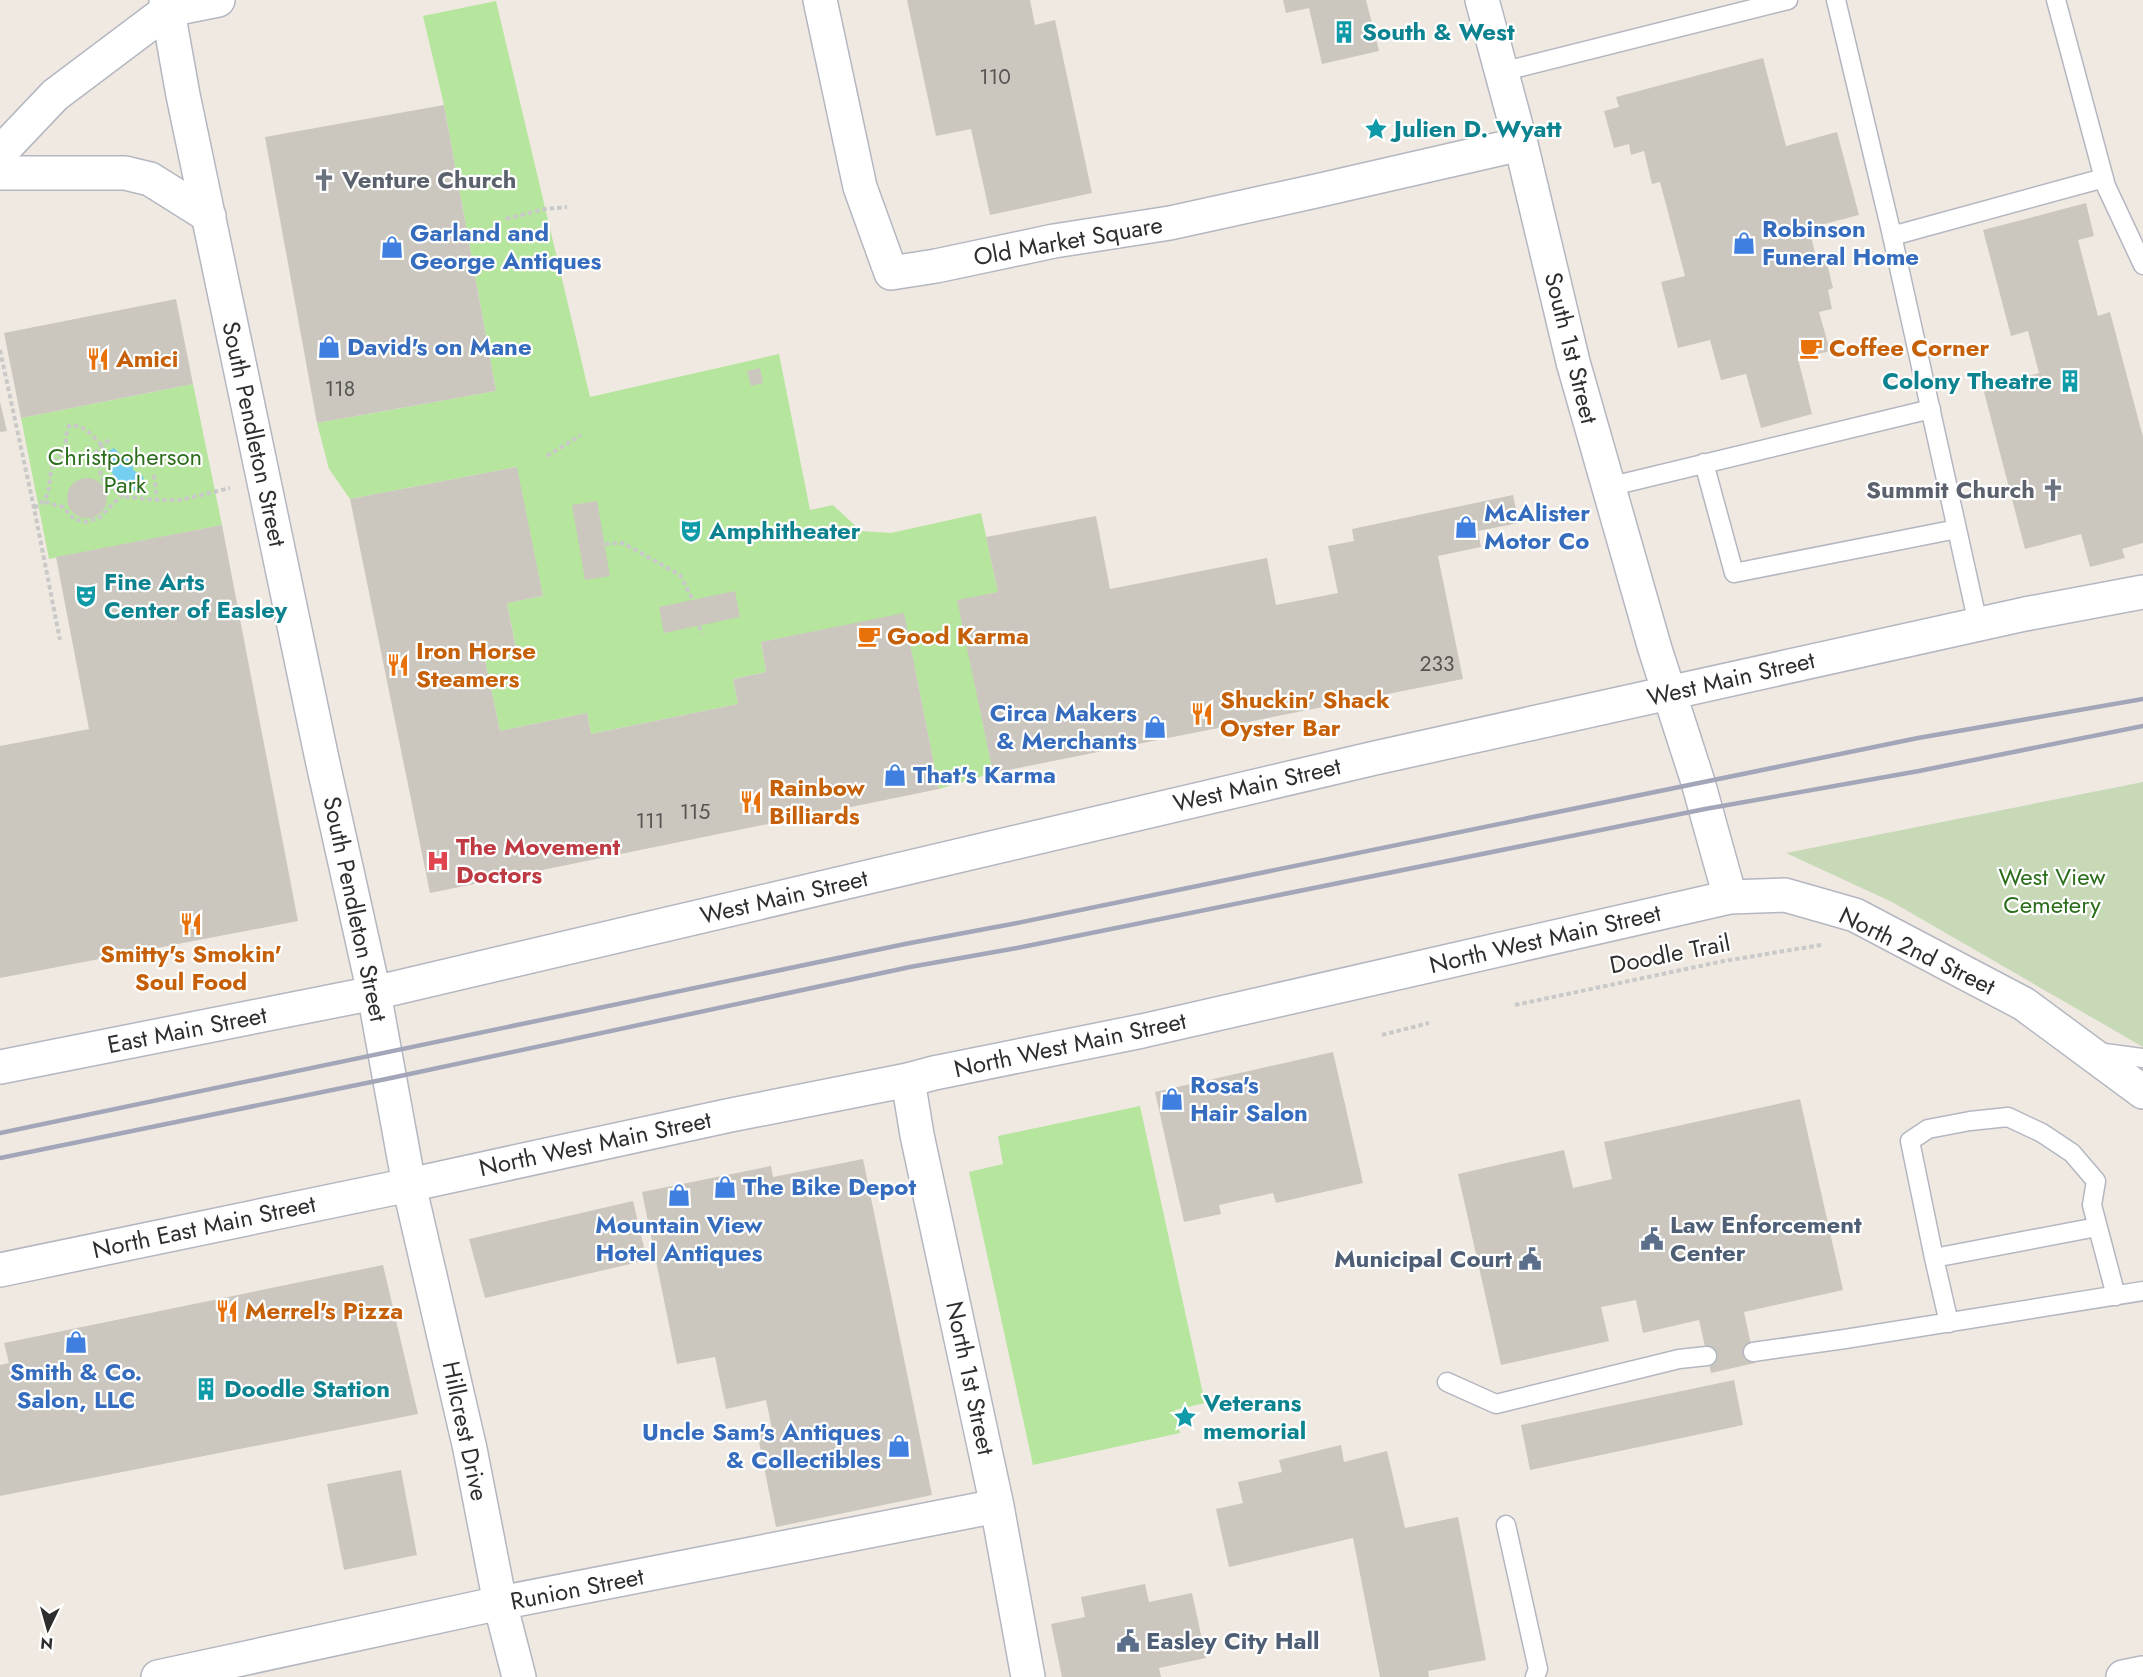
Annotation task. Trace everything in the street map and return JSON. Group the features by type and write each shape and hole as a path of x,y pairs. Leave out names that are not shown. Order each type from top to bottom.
{"street":[{"path":"0,153 55,95 167,5 218,0"},
{"name":"Old Market Square","path":"820,0 860,187 891,273 927,268 1054,241 1170,223 1521,144"},
{"name":"South 1st Street","path":"1482,0 1521,144 1573,362 1669,693"},
{"name":"South Pendleton Street","path":"167,5 183,95 322,759 374,993 409,1185"},
{"path":"0,172 125,173 150,179 209,216"},
{"name":"West Main Street","path":"374,993 1375,758 1978,624 2143,592"},
{"path":"1669,693 1698,782 1730,897"},
{"name":"North 2nd Street","path":"1730,897 1785,895 1855,915 2024,1004 2143,1092"},
{"name":"North West Main Street","path":"409,1185 731,1115 1154,1029 1730,897"},
{"name":"East Main Street","path":"0,1067 374,993"},
{"name":"North 1st Street","path":"908,1080 917,1135 997,1506 1028,1677"},
{"name":"North East Main Street","path":"0,1269 409,1185"},
{"name":"Hillcrest Drive","path":"409,1185 470,1449 500,1604 519,1677"},
{"name":"Runion Street","path":"158,1677 500,1604 997,1506"},
{"path":"2123,1677 2143,1672"}],"lane":[{"path":"1501,72 1788,0"},
{"path":"1836,0 1893,236 1978,624"},
{"path":"2056,0 2104,178 2143,265"},
{"path":"1893,236 2104,178"},
{"path":"1608,487 1931,409"},
{"path":"1704,463 1734,573 1957,529"},
{"path":"2084,1050 2143,1058"},
{"path":"1949,1323 1910,1141 1928,1130 1960,1123 2008,1117 2042,1133 2072,1153 2096,1181 2091,1205 2116,1296"},
{"path":"1934,1258 2097,1227"},
{"path":"1753,1352 2143,1291"},
{"path":"1447,1382 1496,1404 1679,1359 1707,1356"},
{"path":"1506,1525 1538,1669 1535,1677"}],"path":[{"path":"506,219 545,209 567,207"},
{"path":"0,350 60,640"},
{"path":"34,508 45,502 53,463 63,453 69,426 78,425 85,428 103,446"},
{"path":"547,456 581,435"},
{"path":"109,440 95,453 102,479 126,497 181,500 231,488"},
{"path":"154,475 157,500"},
{"path":"45,502 63,507 74,519 87,522 100,517 123,494"},
{"path":"605,544 623,543 680,575 693,600"},
{"path":"699,626 702,634"},
{"name":"Doodle Trail","path":"1515,1005 1724,961 1822,944"},
{"path":"1382,1035 1429,1023"}],"green space":[{"path":"496,1 590,397 779,354 810,510 833,505 861,531 891,533 981,513 998,592 958,601 993,773 939,789 904,614 761,642 766,672 733,679 738,704 591,734 587,713 500,731 484,655 516,648 507,603 543,596 516,467 350,499 329,469 317,423 496,391 444,105 423,16"},
{"name":"Christpoherson Park","path":"193,384 222,525 49,559 21,418"},
{"name":"West View Cemetery","path":"2143,782 2143,1047 1892,902 1786,853"},
{"path":"1140,1106 1205,1403 1175,1410 1180,1433 1033,1465 969,1172 1003,1164 998,1136"}],"water":[{"path":"114,448 124,458 132,459 133,470 143,476 145,485 137,491 122,484 108,466 105,460 109,451"}],"building":[{"path":"907,0 1030,0 1035,25 1055,20 1092,193 990,215 971,129 936,136"},
{"name":"South & West","path":"1283,0 1366,0 1379,51 1322,64 1309,8 1286,13"},
{"name":"Robinson Funeral Home","path":"1763,58 1786,146 1837,132 1859,215 1809,228 1817,261 1826,259 1833,288 1828,290 1832,309 1819,312 1830,351 1798,359 1812,414 1761,428 1746,374 1721,380 1710,340 1678,348 1661,282 1685,276 1660,182 1652,184 1644,151 1631,155 1629,144 1614,148 1604,111 1619,107 1616,97"},
{"path":"444,105 496,391 317,423 265,137"},
{"name":"Colony Theatre","path":"2086,203 2094,236 2078,240 2098,316 2110,312 2143,437 2143,543 2122,549 2125,558 2090,567 2081,534 2025,549 1983,388 2039,373 2028,331 2011,336 1983,230"},
{"name":"Amici","path":"176,299 193,384 21,418 4,333"},
{"path":"760,368 763,383 751,386 747,371"},
{"path":"0,402 7,431 0,432"},
{"path":"517,467 543,596 507,603 516,649 484,655 500,731 587,713 591,734 738,704 733,679 766,672 761,642 904,613 939,789 430,893 350,499"},
{"path":"87,478 95,479 101,484 106,490 106,506 101,512 95,517 87,518 79,517 73,512 68,506 67,498 68,490 73,484 79,479"},
{"path":"1513,495 1519,523 1478,531 1481,547 1438,556 1463,679 993,773 957,600 998,592 986,537 1096,516 1110,589 1267,558 1276,605 1338,593 1328,546 1354,541 1352,529"},
{"path":"597,501 610,576 585,580 572,505"},
{"path":"222,525 298,921 0,978 0,746 89,729 56,557"},
{"path":"735,591 740,617 664,633 659,607"},
{"path":"1333,1052 1363,1183 1276,1203 1273,1193 1219,1205 1221,1214 1184,1222 1155,1092"},
{"name":"Law Enforcement Center","path":"1800,1099 1843,1290 1744,1312 1755,1363 1711,1373 1699,1320 1643,1333 1636,1300 1601,1307 1609,1341 1501,1365 1458,1174 1564,1150 1573,1188 1612,1179 1604,1142"},
{"path":"863,1159 932,1495 776,1527 757,1432 772,1429 766,1400 726,1409 715,1357 677,1364 642,1192 771,1166 773,1177"},
{"path":"633,1201 647,1260 485,1298 469,1239"},
{"name":"Doodle Station","path":"383,1265 418,1414 0,1496 0,1365 9,1363 4,1343"},
{"path":"1734,1380 1743,1425 1530,1470 1521,1425"},
{"path":"1341,1445 1344,1462 1387,1451 1405,1528 1458,1517 1486,1660 1428,1671 1429,1677 1380,1677 1353,1538 1229,1567 1216,1509 1243,1503 1238,1482 1282,1472 1279,1460"},
{"name":"Doodle Station","path":"401,1470 417,1555 344,1570 327,1484"},
{"name":"Easley City Hall","path":"1145,1584 1149,1602 1192,1593 1206,1658 1159,1668 1161,1677 1062,1677 1051,1624 1085,1617 1081,1597"}],"railway":[{"path":"0,1133 905,944 1918,738 2143,699"},
{"path":"0,1158 391,1078 910,967 1017,948 1705,809 1919,771 2143,726"}],"place":[{"name":"South & West","path":"1344,32"},
{"name":"Julien D. Wyatt","path":"1376,129"},
{"name":"Venture Church","path":"324,180"},
{"name":"Robinson Funeral Home","path":"1744,243"},
{"name":"Garland and George Antiques","path":"392,247"},
{"name":"David's on Mane","path":"329,347"},
{"name":"Coffee Corner","path":"1811,348"},
{"name":"Amici","path":"98,359"},
{"name":"Colony Theatre","path":"2070,381"},
{"name":"Summit Church","path":"2053,490"},
{"name":"McAlister Motor Co","path":"1466,527"},
{"name":"Amphitheater","path":"691,531"},
{"name":"Fine Arts Center of Easley","path":"86,596"},
{"name":"Good Karma","path":"869,636"},
{"name":"Iron Horse Steamers","path":"398,665"},
{"name":"Shuckin' Shack Oyster Bar","path":"1202,714"},
{"name":"Circa Makers & Merchants","path":"1155,727"},
{"name":"That's Karma","path":"895,775"},
{"name":"Rainbow Billiards","path":"751,802"},
{"name":"The Movement Doctors","path":"438,861"},
{"name":"Smitty's Smokin' Soul Food","path":"191,924"},
{"name":"Rosa's Hair Salon","path":"1172,1099"},
{"name":"The Bike Depot","path":"725,1187"},
{"name":"Mountain View Hotel Antiques","path":"679,1195"},
{"name":"Law Enforcement Center","path":"1652,1239"},
{"name":"Municipal Court","path":"1530,1259"},
{"name":"Merrel's Pizza","path":"227,1311"},
{"name":"Smith & Co. Salon, LLC","path":"76,1342"},
{"name":"Doodle Station","path":"206,1389"},
{"name":"Veterans memorial","path":"1185,1417"},
{"name":"Uncle Sam's Antiques & Collectibles","path":"899,1446"},
{"name":"Easley City Hall","path":"1128,1641"}]}
